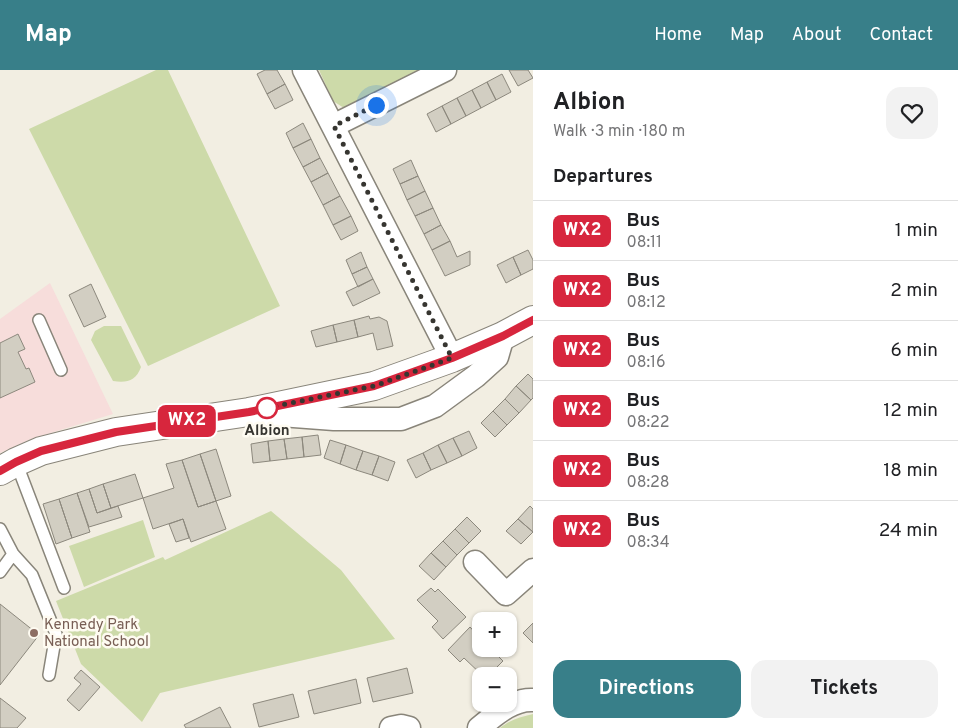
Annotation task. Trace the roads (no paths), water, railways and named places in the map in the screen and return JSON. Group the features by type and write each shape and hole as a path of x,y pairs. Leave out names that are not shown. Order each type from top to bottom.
{"street":[{"path":"304,70 452,358"},
{"path":"334,126 445,70"},
{"path":"8,466 41,451 116,432 249,412 374,386 452,358 503,336 533,320"},
{"path":"249,412 334,419 401,419 435,406 476,376 497,357 503,336"},
{"path":"475,562 506,594 533,570"},
{"path":"479,728 495,714 511,705 533,700"},
{"path":"391,728 401,726 409,728"}],"lane":[{"path":"39,320 61,370"},
{"path":"8,466 64,588"},
{"path":"0,529 13,554 32,576 56,634 49,674"},
{"path":"0,572 13,554"}],"place":[{"name":"Albion","path":"267,408"},
{"name":"Kennedy Park National School","path":"34,633"}]}
